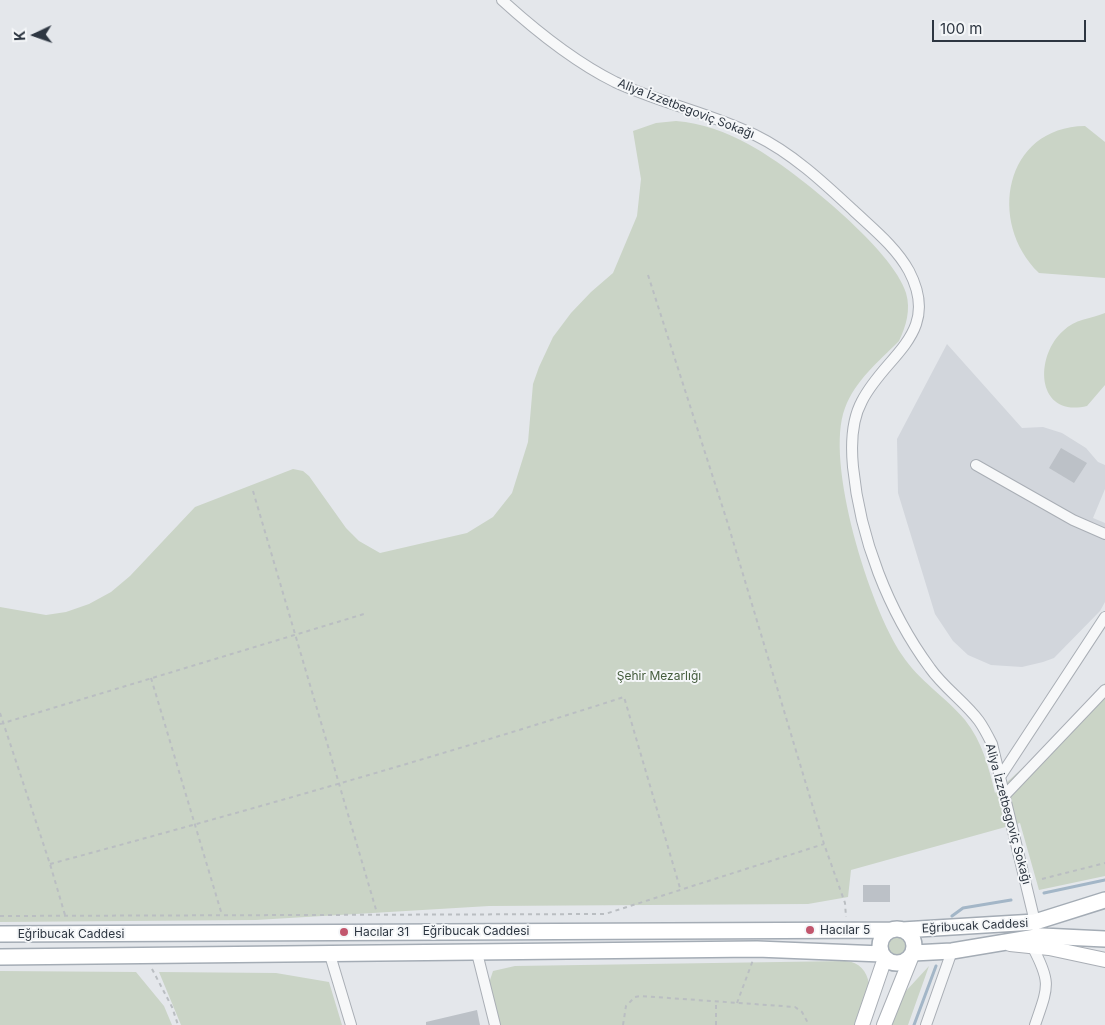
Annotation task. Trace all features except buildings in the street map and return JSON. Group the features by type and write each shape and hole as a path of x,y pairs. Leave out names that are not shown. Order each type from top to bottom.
{"main road":[{"name":"Eğribucak Caddesi","path":"0,934 897,930 1035,922 1105,900"},
{"path":"862,1025 883,956 882,940 897,930 913,939 912,955 884,1025"},
{"name":"Eğribucak Caddesi","path":"912,955 952,951 1042,936 1105,939"},
{"path":"999,943 1032,946 1105,960"},
{"name":"Eğribucak Caddesi","path":"0,957 330,955 757,948 883,956"},
{"path":"883,956 898,964 912,955"}],"street":[{"name":"Aliya İzzetbegoviç Sokağı","path":"502,0 570,56 614,81 756,135 791,156 863,219 898,255 909,272 916,290 917,319 911,337 902,352 880,376 861,402 852,433 853,467 860,508 872,554 907,636 932,672 979,721 992,744 1035,922"},
{"path":"976,465 1073,520 1105,534"},
{"path":"1000,777 1105,617"},
{"path":"1005,795 1105,690"},
{"path":"1032,946 1044,969 1048,988 1035,1025"},
{"path":"926,1025 952,951"},
{"path":"477,952 495,1025"},
{"path":"330,955 351,1025"}],"path":[{"path":"648,275 727,521 824,844 845,903 846,929"},
{"path":"253,491 340,782 376,913"},
{"path":"1,723 364,614"},
{"path":"151,678 222,915"},
{"path":"50,864 194,825 528,728 624,697 680,888"},
{"path":"0,713 1,723 50,864 65,916"},
{"path":"0,916 376,913 605,914 680,888 824,844"},
{"path":"1042,879 1105,863"},
{"path":"737,1003 757,948"},
{"path":"145,955 172,1007 178,1025"},
{"path":"624,1025 626,1006 635,997 641,996 795,1007 802,1012 809,1025"},
{"path":"716,1001 716,1025"}],"shaded area":[{"path":"947,344 1022,428 1043,427 1062,433 1086,448 1098,462 1105,465 1105,489 1093,518 1105,523 1105,602 1100,611 1054,658 1043,662 1022,667 991,665 968,655 953,641 935,614 898,493 897,439"}],"green space":[{"name":"Şehir Mezarlığı","path":"676,121 704,126 731,136 748,144 788,170 862,232 897,275 907,299 908,312 904,330 899,341 868,372 849,398 840,432 845,497 864,570 877,604 902,655 916,673 958,712 971,728 987,764 995,793 1072,723 1105,683 1105,876 1039,890 1020,823 851,870 848,897 808,904 489,906 256,920 0,922 0,607 46,615 66,612 89,604 111,592 130,576 195,507 293,469 303,471 309,476 346,528 359,541 380,553 467,533 493,517 512,493 528,442 533,384 553,337 571,313 613,273 637,216 641,179 633,131 656,123"},
{"path":"1085,126 1105,142 1105,278 1039,273 1023,252 1013,229 1009,205 1012,181 1021,160 1036,142 1058,131"},
{"path":"1105,313 1105,385 1087,406 1070,407 1058,403 1049,394 1045,383 1044,369 1047,355 1054,342 1068,327"},
{"path":"897,935 905,938 908,946 905,954 897,957 889,954 886,946 889,938"},
{"path":"846,961 855,963 862,968 869,984 854,1025 500,1025 489,983 493,971 515,966"},
{"path":"929,966 908,1025 891,1025 905,992"},
{"path":"0,971 136,972 164,1006 172,1025 0,1025"},
{"path":"159,972 276,973 329,982 342,1025 181,1025"}],"waterway":[{"path":"1044,893 1105,880"},
{"path":"952,916 963,908 1011,900"},
{"path":"914,1025 936,966"}],"place":[{"name":"Hacılar 5","path":"810,930"},
{"name":"Hacılar 31","path":"344,932"}]}
